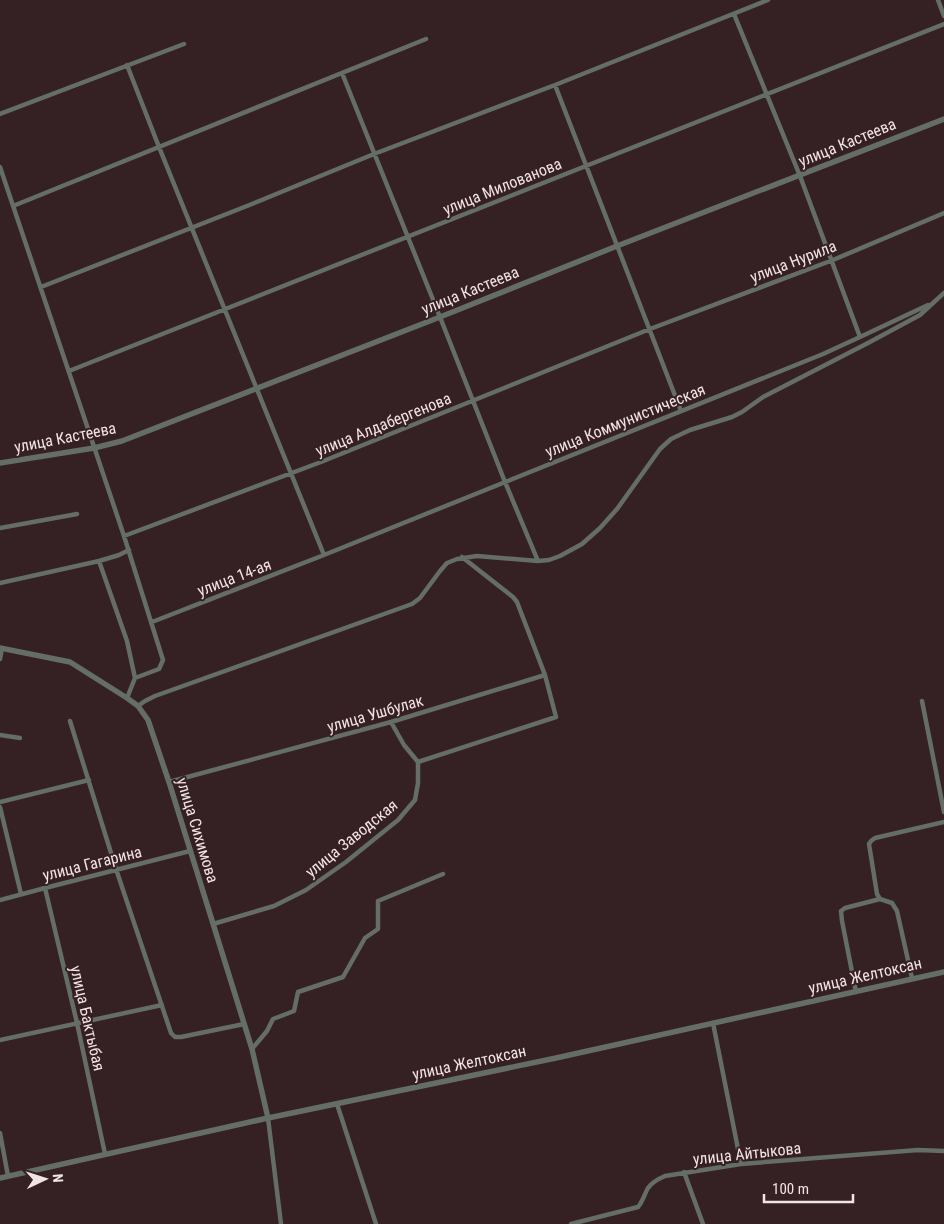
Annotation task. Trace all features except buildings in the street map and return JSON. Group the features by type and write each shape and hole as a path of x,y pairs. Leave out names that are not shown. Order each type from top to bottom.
{"street":[{"path":"41,287 768,0"},
{"path":"938,0 944,16"},
{"path":"734,14 800,176 860,338"},
{"name":"улица Милованова","path":"69,371 944,24"},
{"path":"13,206 426,39"},
{"path":"0,114 184,44"},
{"path":"127,65 324,555"},
{"path":"342,73 538,561"},
{"path":"555,85 682,411"},
{"name":"улица Кастеева","path":"0,463 94,448 122,441 944,119"},
{"path":"0,166 129,550 163,660 159,669 135,678"},
{"path":"0,186 6,185"},
{"name":"улица Нурила","path":"650,329 832,260 944,213"},
{"path":"138,706 155,696 412,604 420,598 448,563 462,557 477,556 538,561 560,556 582,544 600,528 617,509 660,449 671,439 690,430 732,418 763,397 868,344 920,315 944,293"},
{"name":"улица Коммунистическая","path":"324,555 860,338 932,303"},
{"name":"улица Алдабергенова","path":"124,536 292,473 650,329"},
{"path":"0,528 76,514"},
{"path":"0,583 99,561 129,550"},
{"name":"улица 14-ая","path":"152,622 324,555"},
{"path":"392,722 404,744 418,762 556,717 545,675 517,602 462,557"},
{"path":"99,561 127,640 135,678 127,698"},
{"path":"0,659 1,648"},
{"name":"улица Сихимова","path":"1,648 70,662 138,706 148,720 252,1048 268,1118"},
{"name":"улица Ушбулак","path":"169,782 392,722 545,675"},
{"path":"922,701 941,787 944,812"},
{"path":"70,721 116,869 171,1033 181,1037 244,1024"},
{"path":"0,735 20,738"},
{"name":"улица Заводская","path":"213,924 274,906 306,890 346,862 398,820 415,800 418,783 418,762"},
{"path":"0,802 89,780"},
{"path":"0,807 22,894"},
{"path":"880,899 876,890 869,844 871,841 875,838 944,822"},
{"name":"улица Гагарина","path":"0,900 190,851"},
{"path":"252,1048 273,1019 294,1011 298,992 343,977 365,938 378,929 378,901 443,874"},
{"name":"улица Бактыбая","path":"45,888 77,1023 105,1154"},
{"path":"856,992 841,910 880,899 892,904 897,911 912,978"},
{"name":"улица Желтоксан","path":"0,1178 944,972"},
{"path":"0,1040 162,1005"},
{"path":"713,1023 741,1164"},
{"path":"337,1104 376,1224"},
{"path":"268,1118 281,1224"},
{"path":"0,1133 8,1176"},
{"name":"улица Айтыкова","path":"571,1224 638,1207 654,1181 665,1176 684,1172 741,1164 918,1150 944,1151"},
{"path":"684,1172 703,1224"}]}
